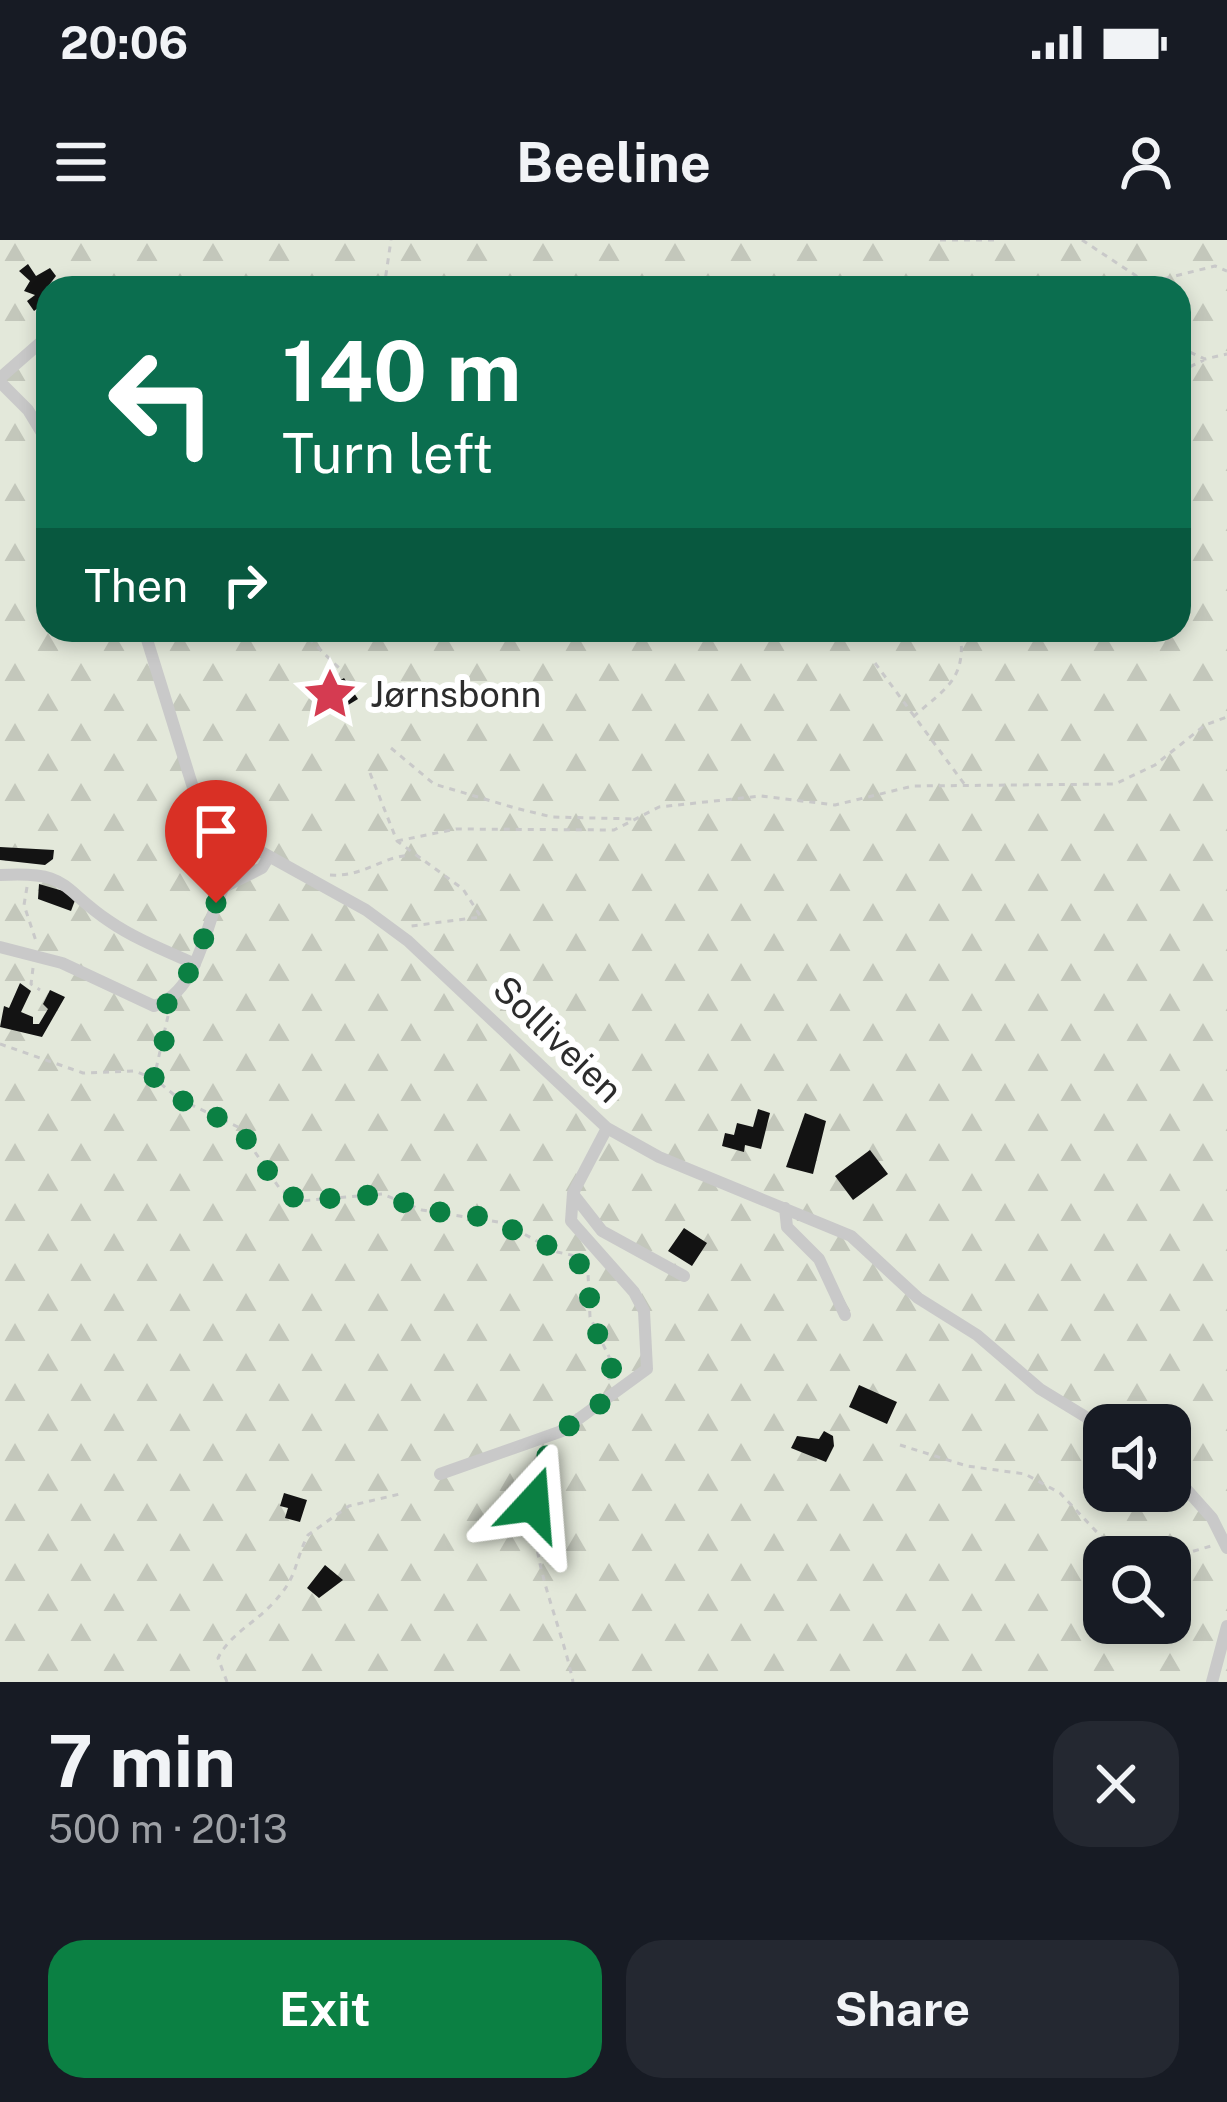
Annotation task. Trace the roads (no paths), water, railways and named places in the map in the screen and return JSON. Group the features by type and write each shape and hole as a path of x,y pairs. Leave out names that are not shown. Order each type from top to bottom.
{"street":[{"path":"36,347 0,380 36,423"},
{"name":"Solliveien","path":"147,642 195,794 227,833 301,872 394,931 441,968 607,1128 659,1157 851,1236 918,1298 1083,1415"},
{"path":"0,947 154,1006 167,1002 195,964 224,887 243,873 262,868 268,858"},
{"path":"0,875 28,873 68,883 106,920 195,964"},
{"path":"440,1474 562,1431 647,1369 647,1334 634,1292 571,1221 573,1193 607,1128"},
{"path":"573,1193 602,1231 684,1276"},
{"path":"785,1208 787,1227 824,1268 844,1316"},
{"path":"1191,1494 1213,1518 1226,1545"},
{"path":"1212,1682 1227,1626"}],"place":[{"name":"Jørnsbonn","path":"330,694"}]}
